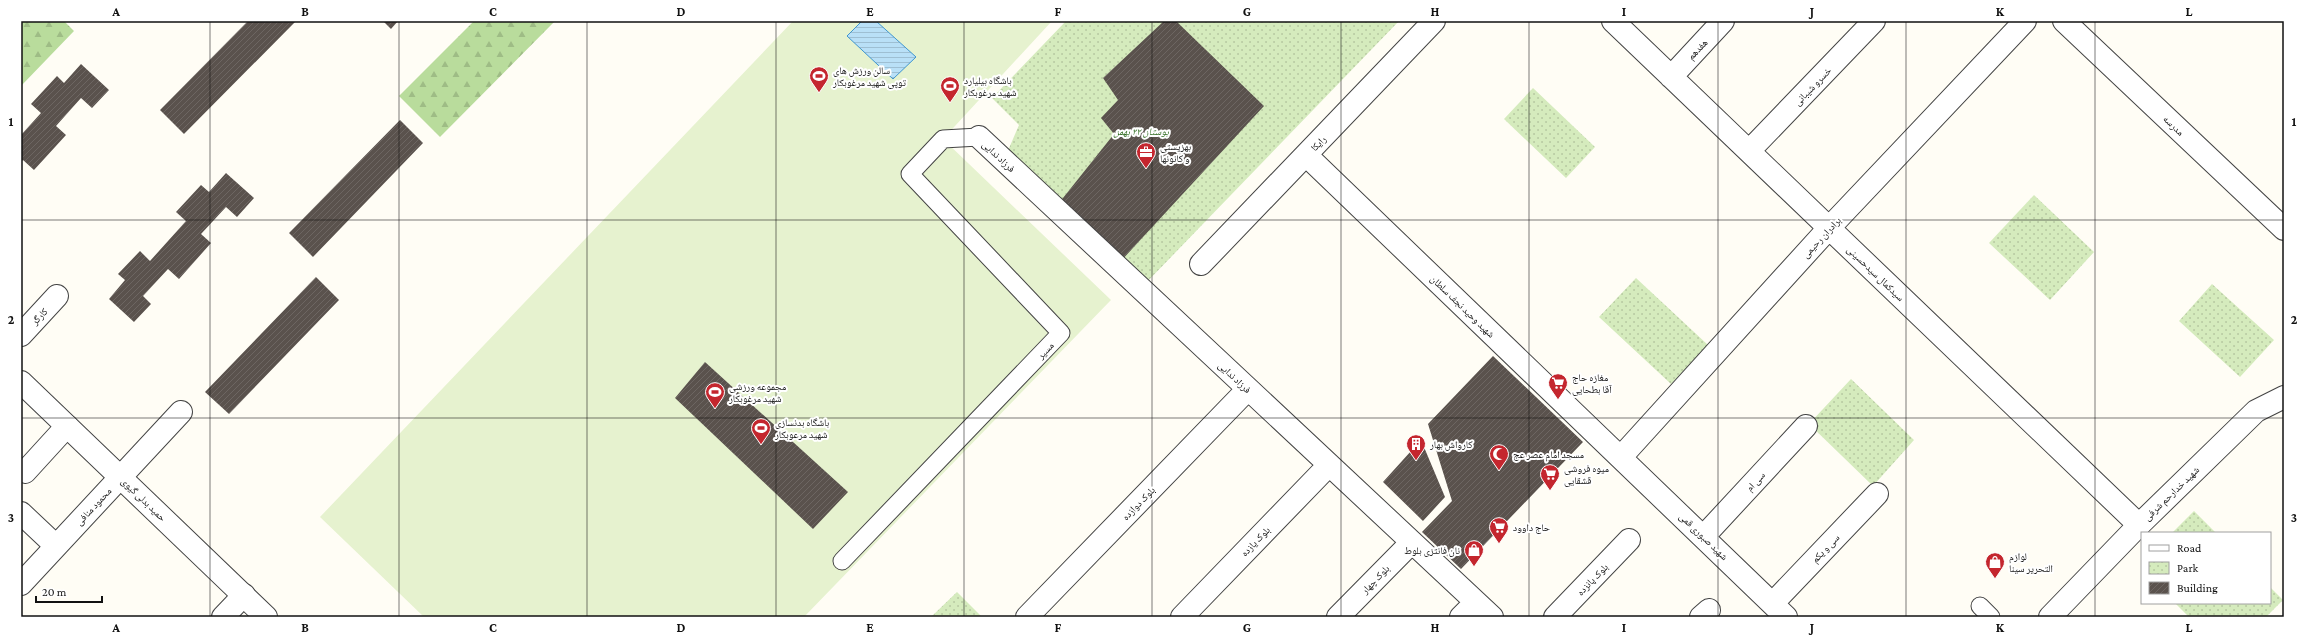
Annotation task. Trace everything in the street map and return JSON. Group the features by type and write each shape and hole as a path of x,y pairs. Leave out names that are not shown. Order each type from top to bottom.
{"street":[{"name":"رایکا","path":"1201,264 1434,21"},
{"name":"سیدکمال سیدحسینی","path":"1613,21 2139,524"},
{"name":"هفدهم","path":"1671,76 1723,21"},
{"name":"خسرو شیبانی","path":"1749,151 1874,21"},
{"name":"برادران رحیمی","path":"1621,457 1829,228 2025,21"},
{"name":"مدرسه","path":"2064,21 2284,230"},
{"name":"مسیر","path":"842,561 1061,333 910,174 943,139 979,137"},
{"name":"فرزاد ندایی","path":"979,137 1412,542 1468,609 1492,617"},
{"name":"شهید وحید نجف سلطان","path":"1306,155 1621,457"},
{"name":"کارگر","path":"21,335 57,296"},
{"name":"حمید بدلی گیوی","path":"21,382 266,617"},
{"name":"بلوک دوازده","path":"1027,617 1248,389"},
{"name":"شهید خدارحم شرفی","path":"2050,617 2139,524 2256,411 2284,397"},
{"name":"محمود منافی","path":"21,584 181,412"},
{"path":"25,472 67,426"},
{"name":"سی ام","path":"1704,536 1806,426"},
{"name":"شهید صبوری قمی","path":"1621,457 1779,610"},
{"name":"بلوک یازده","path":"1182,617 1329,465"},
{"name":"سی و یکم","path":"1779,610 1877,494"},
{"path":"21,513 56,546"},
{"name":"بلوک پانزده","path":"1555,617 1629,540"},
{"name":"بلوک چهار","path":"1338,617 1412,542"},
{"path":"223,617 244,595"}],"green space":[{"path":"21,21 64,21 74,31 21,86"},
{"path":"474,21 555,21 440,137 399,96"},
{"name":"مجموعه ورزشی شهید مرغوبکار","path":"793,21 1052,21 943,139 1111,300 804,617 424,617 320,517"},
{"name":"بوستان ۲۲ بهمن","path":"1066,21 1399,21 1144,285 1007,153 1019,125 992,98"},
{"path":"1533,88 1595,147 1566,178 1504,119"},
{"path":"2034,195 2094,252 2050,300 1989,243"},
{"path":"1636,278 1708,345 1671,384 1599,317"},
{"path":"2212,284 2274,340 2240,377 2179,321"},
{"path":"1851,379 1914,440 1873,486 1809,424"},
{"path":"2194,511 2215,532 2173,532"},
{"path":"2271,588 2283,600 2266,617 2189,617 2176,604 2271,604"},
{"path":"957,592 982,617 931,617"}],"water":[{"path":"862,21 876,21 916,57 893,79 847,36"}],"building":[{"path":"248,21 296,21 184,134 160,110"},
{"path":"383,21 398,21 391,29"},
{"name":"بهزیستی و کانونها","path":"1164,21 1176,21 1264,106 1120,262 1059,203 1114,134 1101,118 1118,100 1103,78"},
{"path":"81,64 109,90 92,108 81,98 56,126 66,135 34,170 23,160 21,162 21,135 41,113 31,104 57,76 64,83"},
{"path":"400,120 423,143 313,257 289,233"},
{"path":"226,173 254,198 237,217 226,207 201,234 211,243 179,279 168,269 143,296 151,304 134,322 109,299 125,280 118,274 140,251 150,261 186,221 176,212 201,185 209,192"},
{"path":"316,277 339,300 229,414 205,392"},
{"name":"مسجد امام عصر عج","path":"1493,356 1583,442 1461,569 1422,532 1452,501 1428,424"},
{"name":"باشگاه بدنسازی شهید مرعوبکار","path":"705,362 848,492 813,529 675,398"},
{"name":"کارواش بهار","path":"1421,440 1445,497 1423,521 1383,482"}],"place":[{"name":"سالن ورزش های توپی شهید مرغوبکار","path":"819,93"},
{"name":"باشگاه بیلیارد شهید مرغوبکار","path":"950,103"},
{"name":"بهزیستی و کانونها","path":"1146,169"},
{"name":"مغازه حاج آقا بطحایی","path":"1558,400"},
{"name":"مجموعه ورزشی شهید مرغوبکار","path":"715,409"},
{"name":"باشگاه بدنسازی شهید مرعوبکار","path":"761,445"},
{"name":"کارواش بهار","path":"1416,461"},
{"name":"مسجد امام عصر عج","path":"1499,471"},
{"name":"میوه فروشی قشقایی","path":"1550,491"},
{"name":"حاج داوود","path":"1499,544"},
{"name":"نان فانتزی بلوط","path":"1474,567"},
{"name":"لوازم التحریر سینا","path":"1995,579"}]}
